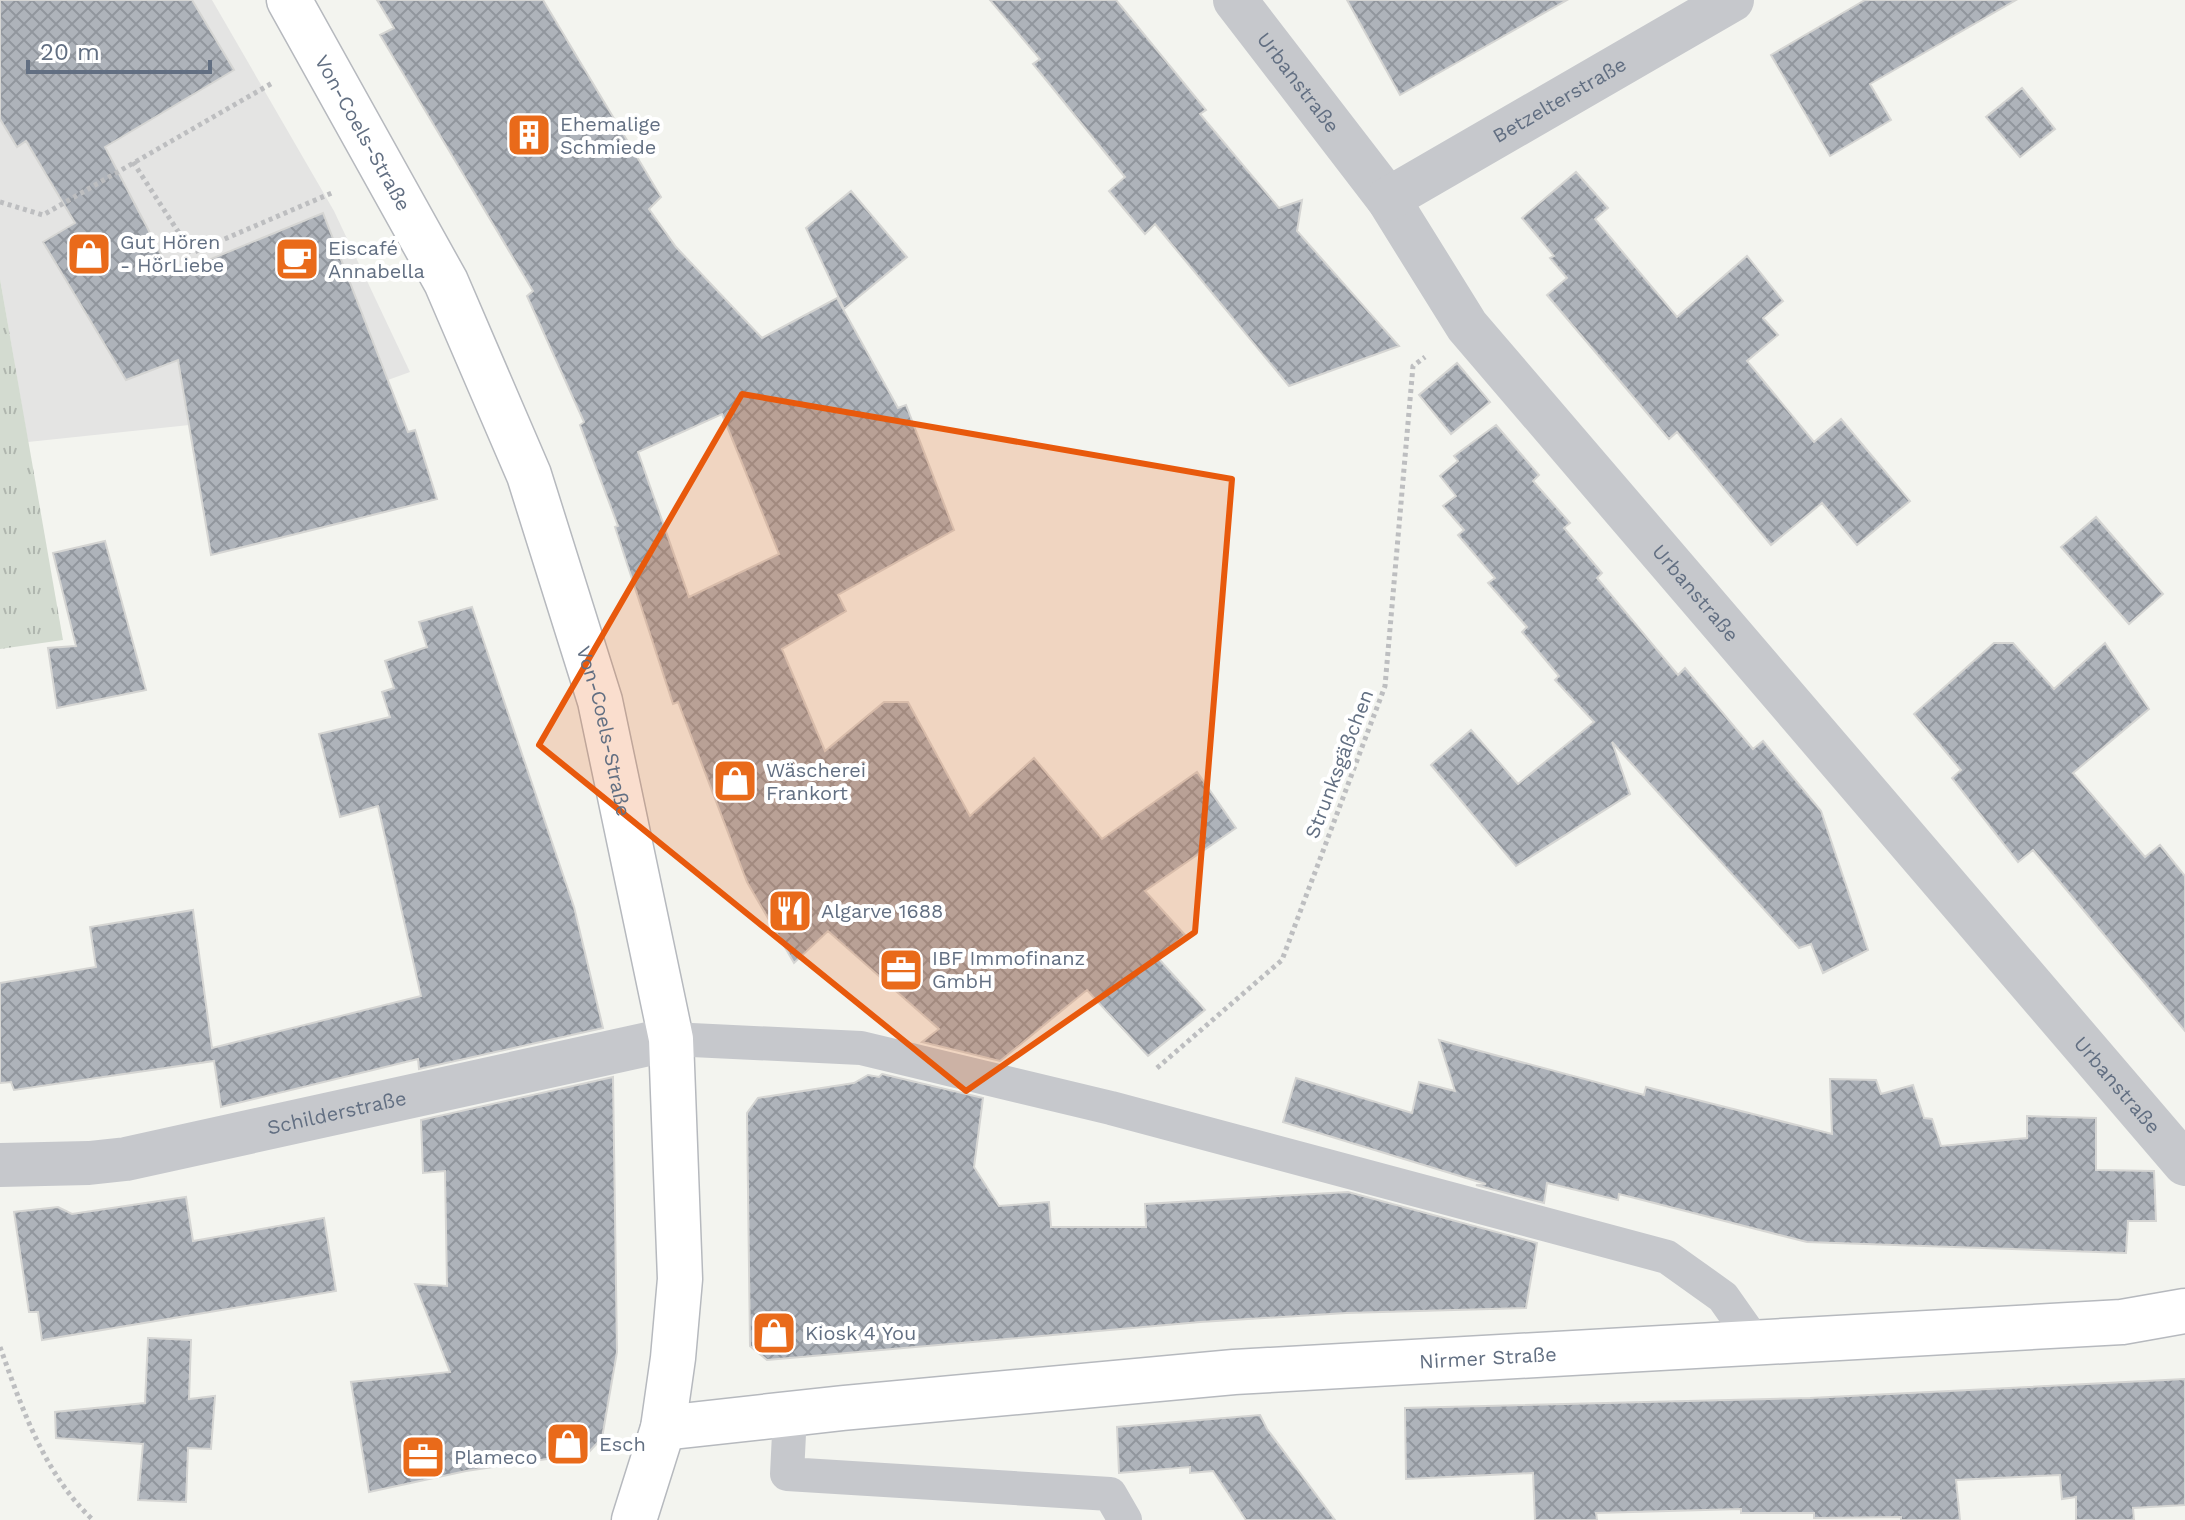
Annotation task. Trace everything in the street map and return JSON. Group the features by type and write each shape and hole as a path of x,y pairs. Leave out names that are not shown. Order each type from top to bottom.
{"main road":[{"name":"Von-Coels-Straße","path":"289,0 446,282 529,475 600,701 671,1039 680,1279 663,1428 634,1520"},
{"name":"Nirmer Straße","path":"663,1428 1234,1372 2122,1322 2185,1311"}],"street":[{"name":"Urbanstraße","path":"1235,0 1388,199 1467,326 2185,1164"},
{"name":"Betzelterstraße","path":"1388,199 1732,0"},
{"name":"Schilderstraße","path":"0,1165 126,1159 671,1039"}],"lane":[{"path":"671,1039 861,1048 1111,1108 1667,1257 1723,1297 1754,1341"},
{"path":"790,1414 787,1474 1110,1494 1125,1520"}],"path":[{"path":"0,202 43,215 254,93"},
{"path":"133,162 192,253 384,170"},
{"name":"Strunksgäßchen","path":"1111,1108 1282,960 1385,686 1413,366 1467,326"},
{"path":"0,1347 28,1425 75,1502 93,1520"}],"highlighted area":[{"path":"742,394 1232,479 1195,932 966,1091 539,745"}],"shaded area":[{"path":"0,0 212,0 334,211 410,372 294,414 28,442 0,279"}],"green space":[{"path":"0,279 63,640 0,649"}],"building":[{"path":"0,0 192,0 234,70 105,147 172,275 323,213 408,432 415,430 437,499 211,555 178,360 126,380 43,242 75,223 26,141 17,147 0,119"},
{"path":"377,0 543,0 661,197 649,209 676,247 762,338 837,298 898,408 906,405 954,530 838,595 846,611 782,649 825,751 884,702 908,702 970,816 1034,758 1102,839 1197,772 1236,828 1145,891 1185,935 1158,958 1205,1010 1148,1056 1087,990 1000,1061 922,1042 939,1029 828,931 794,963 747,882 678,702 673,704 615,527 618,526 580,425 584,422 527,296 533,291 380,35 394,28","holes":["722,414 779,554 689,597 638,452"]},
{"path":"990,0 1116,0 1206,110 1200,114 1279,208 1302,200 1297,231 1399,346 1289,386 1155,224 1145,234 1109,191 1125,177 1033,64 1040,59"},
{"path":"1347,0 1567,0 1400,95"},
{"path":"1865,0 2016,0 1870,84 1891,120 1830,156 1771,55"},
{"path":"2022,88 2055,129 2020,157 1986,117"},
{"path":"1576,172 1608,208 1595,219 1677,317 1747,256 1783,301 1763,318 1778,335 1747,361 1814,442 1841,419 1910,501 1857,545 1822,503 1771,545 1677,432 1669,439 1547,295 1567,278 1550,258 1554,256 1522,218"},
{"path":"851,191 907,257 844,309 806,228"},
{"path":"1457,363 1490,402 1451,434 1419,395"},
{"path":"1496,425 1539,475 1533,481 1570,523 1564,528 1602,573 1597,578 1678,675 1685,668 1753,749 1763,741 1821,811 1868,950 1823,973 1811,944 1799,948 1612,742 1630,794 1516,866 1431,765 1471,730 1518,784 1594,722 1555,680 1559,676 1522,632 1527,627 1488,583 1495,578 1458,535 1464,530 1443,506 1456,496 1440,476 1458,461 1454,456"},
{"path":"2096,517 2163,594 2129,624 2061,547"},
{"path":"105,541 146,690 57,708 48,648 76,646 53,553"},
{"path":"472,607 574,907 603,1028 419,1069 418,1059 221,1107 214,1061 14,1090 11,1082 0,1083 0,983 96,967 90,927 193,910 212,1048 421,996 378,806 340,817 319,734 390,717 382,692 394,688 385,661 427,647 419,622"},
{"path":"1994,643 2013,643 2054,689 2105,643 2149,709 2073,773 2145,857 2160,845 2185,876 2185,1031 2033,850 2018,862 1952,778 1961,770 1914,714"},
{"path":"1439,1040 1644,1095 1646,1087 1832,1134 1830,1079 1876,1080 1881,1094 1913,1085 1924,1118 1932,1119 1941,1146 2027,1138 2027,1116 2096,1118 2096,1170 2154,1171 2156,1221 2128,1221 2126,1253 1807,1242 1619,1194 1618,1200 1547,1183 1544,1203 1476,1185 1486,1184 1283,1122 1296,1078 1412,1113 1419,1082 1455,1091"},
{"path":"882,1074 983,1098 974,1167 999,1206 1049,1202 1051,1227 1146,1227 1145,1204 1348,1192 1537,1243 1526,1308 1346,1313 1200,1322 767,1360 750,1346 747,1113 758,1098 854,1083 868,1075 879,1077"},
{"path":"613,1077 617,1352 602,1438 588,1453 466,1471 369,1492 351,1382 450,1372 415,1284 447,1286 445,1171 423,1173 421,1120"},
{"path":"186,1197 193,1241 324,1218 336,1291 42,1340 38,1312 29,1312 14,1212 58,1207 72,1214"},
{"path":"148,1338 191,1340 189,1399 215,1396 211,1449 188,1448 186,1502 138,1500 143,1444 56,1438 55,1412 145,1403"},
{"path":"2185,1379 2185,1505 2133,1508 2134,1520 2076,1520 2076,1497 2062,1499 2060,1475 1956,1480 1960,1520 1814,1518 1814,1513 1741,1513 1741,1509 1596,1513 1597,1520 1535,1520 1533,1473 1406,1479 1405,1408 1810,1398"},
{"path":"1260,1415 1267,1429 1335,1520 1246,1520 1213,1471 1190,1473 1190,1467 1119,1473 1117,1427"}],"place":[{"name":"Ehemalige Schmiede","path":"529,135"},
{"name":"Gut Hören - HörLiebe","path":"89,254"},
{"name":"Eiscafé Annabella","path":"297,259"},
{"name":"Wäscherei Frankort","path":"735,781"},
{"name":"Algarve 1688","path":"790,911"},
{"name":"IBF Immofinanz GmbH","path":"901,970"},
{"name":"Kiosk 4 You","path":"774,1333"},
{"name":"Esch","path":"568,1444"},
{"name":"Plameco","path":"423,1457"}]}
